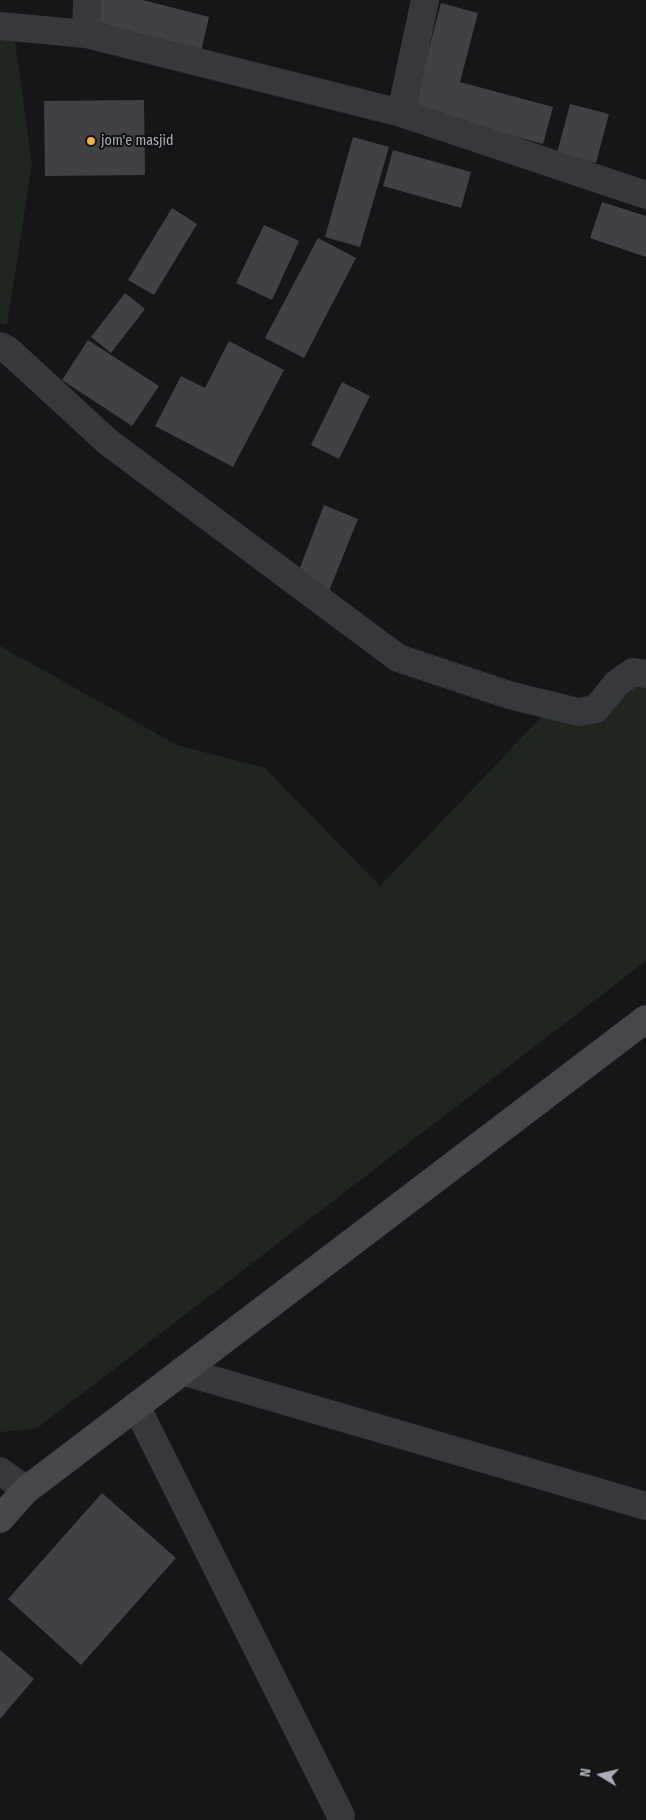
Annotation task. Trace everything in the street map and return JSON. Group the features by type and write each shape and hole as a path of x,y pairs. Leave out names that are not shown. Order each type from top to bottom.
{"street":[{"path":"86,34 88,0"},
{"path":"401,113 425,0"},
{"path":"0,26 86,34 401,113 646,195"},
{"path":"0,346 8,350 108,442 398,658 509,695 578,712 596,709 617,683 632,672 646,674"},
{"path":"0,1519 26,1490 646,1019"},
{"path":"182,1371 646,1506"},
{"path":"136,1406 340,1816"},
{"path":"0,1471 26,1490"}],"shaded area":[{"path":"0,18 12,19 32,164 7,325 0,323"},
{"path":"0,646 177,745 265,768 380,886 549,709 631,680 646,685 646,961 36,1429 0,1432"}],"building":[{"path":"96,0 143,0 209,17 201,52 93,21"},
{"path":"441,3 478,13 460,82 553,107 543,144 413,109"},
{"path":"144,100 145,175 45,176 44,101"},
{"path":"570,104 609,114 596,163 557,153"},
{"path":"353,137 389,147 360,247 325,237"},
{"path":"393,150 471,172 461,208 383,186"},
{"path":"602,202 646,216 646,257 590,238"},
{"path":"172,208 197,224 154,295 128,280"},
{"path":"264,225 299,241 272,300 236,283"},
{"path":"318,238 356,258 304,358 265,338"},
{"path":"125,293 145,309 111,353 91,337"},
{"path":"88,340 159,386 132,426 62,380"},
{"path":"229,341 284,370 233,467 155,426 181,376 205,388"},
{"path":"342,382 370,396 339,459 311,445"},
{"path":"324,505 358,519 329,591 296,578"},
{"path":"102,1493 176,1558 81,1665 8,1599"},
{"path":"0,1650 34,1679 0,1719"}],"place":[{"name":"jom'e masjid","path":"91,141"}]}
